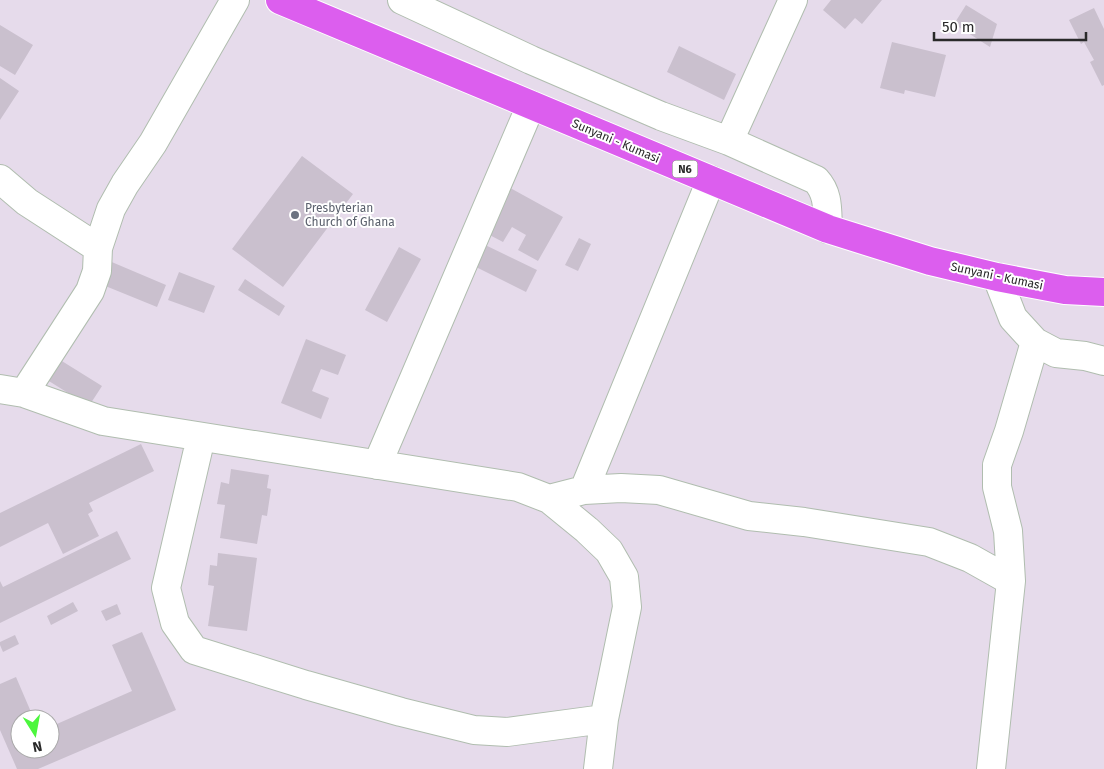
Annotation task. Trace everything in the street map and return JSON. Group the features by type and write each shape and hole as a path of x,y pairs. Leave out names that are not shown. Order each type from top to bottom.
{"main road":[{"name":"Sunyani - Kumasi","path":"280,0 828,228 930,261 997,277 1065,290 1104,292"}],"street":[{"path":"235,0 154,143 111,209 98,248 97,271 90,291 12,391 102,421 518,486 549,499 609,551 624,578 627,607 604,719 598,769"},
{"path":"402,0 531,60 661,116 729,141 816,180 822,186 826,197 828,228"},
{"path":"729,141 793,0"},
{"path":"377,465 531,105"},
{"path":"0,178 27,202 98,248"},
{"path":"584,490 711,180"},
{"path":"997,277 1014,318 1035,342 1056,353 1084,356 1104,361"},
{"path":"991,769 1011,581 1008,531 997,487 997,465 1035,342"},
{"path":"201,437 166,588 175,623 194,650 401,712 474,730 507,732 604,719"},
{"path":"549,499 584,490 621,488 658,490 749,516 804,522 930,542 970,558 1011,581"}],"building":[{"path":"831,0 882,0 862,24 855,18 845,29 823,10"},
{"path":"966,5 997,24 990,47 954,24"},
{"path":"1094,8 1104,29 1104,85 1102,86 1090,62 1094,60 1084,42 1081,44 1069,20"},
{"path":"0,25 33,45 15,75 0,66"},
{"path":"892,42 946,55 935,97 905,90 904,94 880,88"},
{"path":"679,46 736,74 724,100 667,72"},
{"path":"0,78 19,91 0,120"},
{"path":"302,156 353,194 283,287 232,249"},
{"path":"505,185 563,217 538,261 518,250 526,235 512,227 503,242 480,230"},
{"path":"579,238 591,244 578,271 565,265"},
{"path":"479,242 537,270 526,292 468,263"},
{"path":"399,247 421,259 387,322 365,310"},
{"path":"107,260 166,285 157,307 98,283"},
{"path":"179,272 215,286 204,313 168,300"},
{"path":"245,279 285,306 279,316 238,290"},
{"path":"306,339 346,355 338,375 321,369 312,391 329,398 321,419 281,403"},
{"path":"57,358 102,386 89,406 44,378"},
{"path":"141,444 154,471 89,503 93,511 88,514 99,536 63,554 48,523 0,547 0,513"},
{"path":"231,469 269,475 267,488 271,489 267,516 262,515 257,544 220,538 225,505 217,504 221,482 229,484"},
{"path":"117,531 131,559 0,623 0,581 3,587"},
{"path":"218,553 257,558 247,631 208,626 214,586 208,585 210,565 217,566"},
{"path":"73,602 78,611 51,625 47,616"},
{"path":"117,604 121,614 106,621 101,611"},
{"path":"142,632 176,710 38,769 17,769 13,759 60,759 60,723 132,691 112,645"},
{"path":"15,635 19,644 3,652 0,642"},
{"path":"16,677 30,709 10,709 10,753 0,730 0,684"}],"place":[{"name":"Presbyterian Church of Ghana","path":"295,215"}]}
